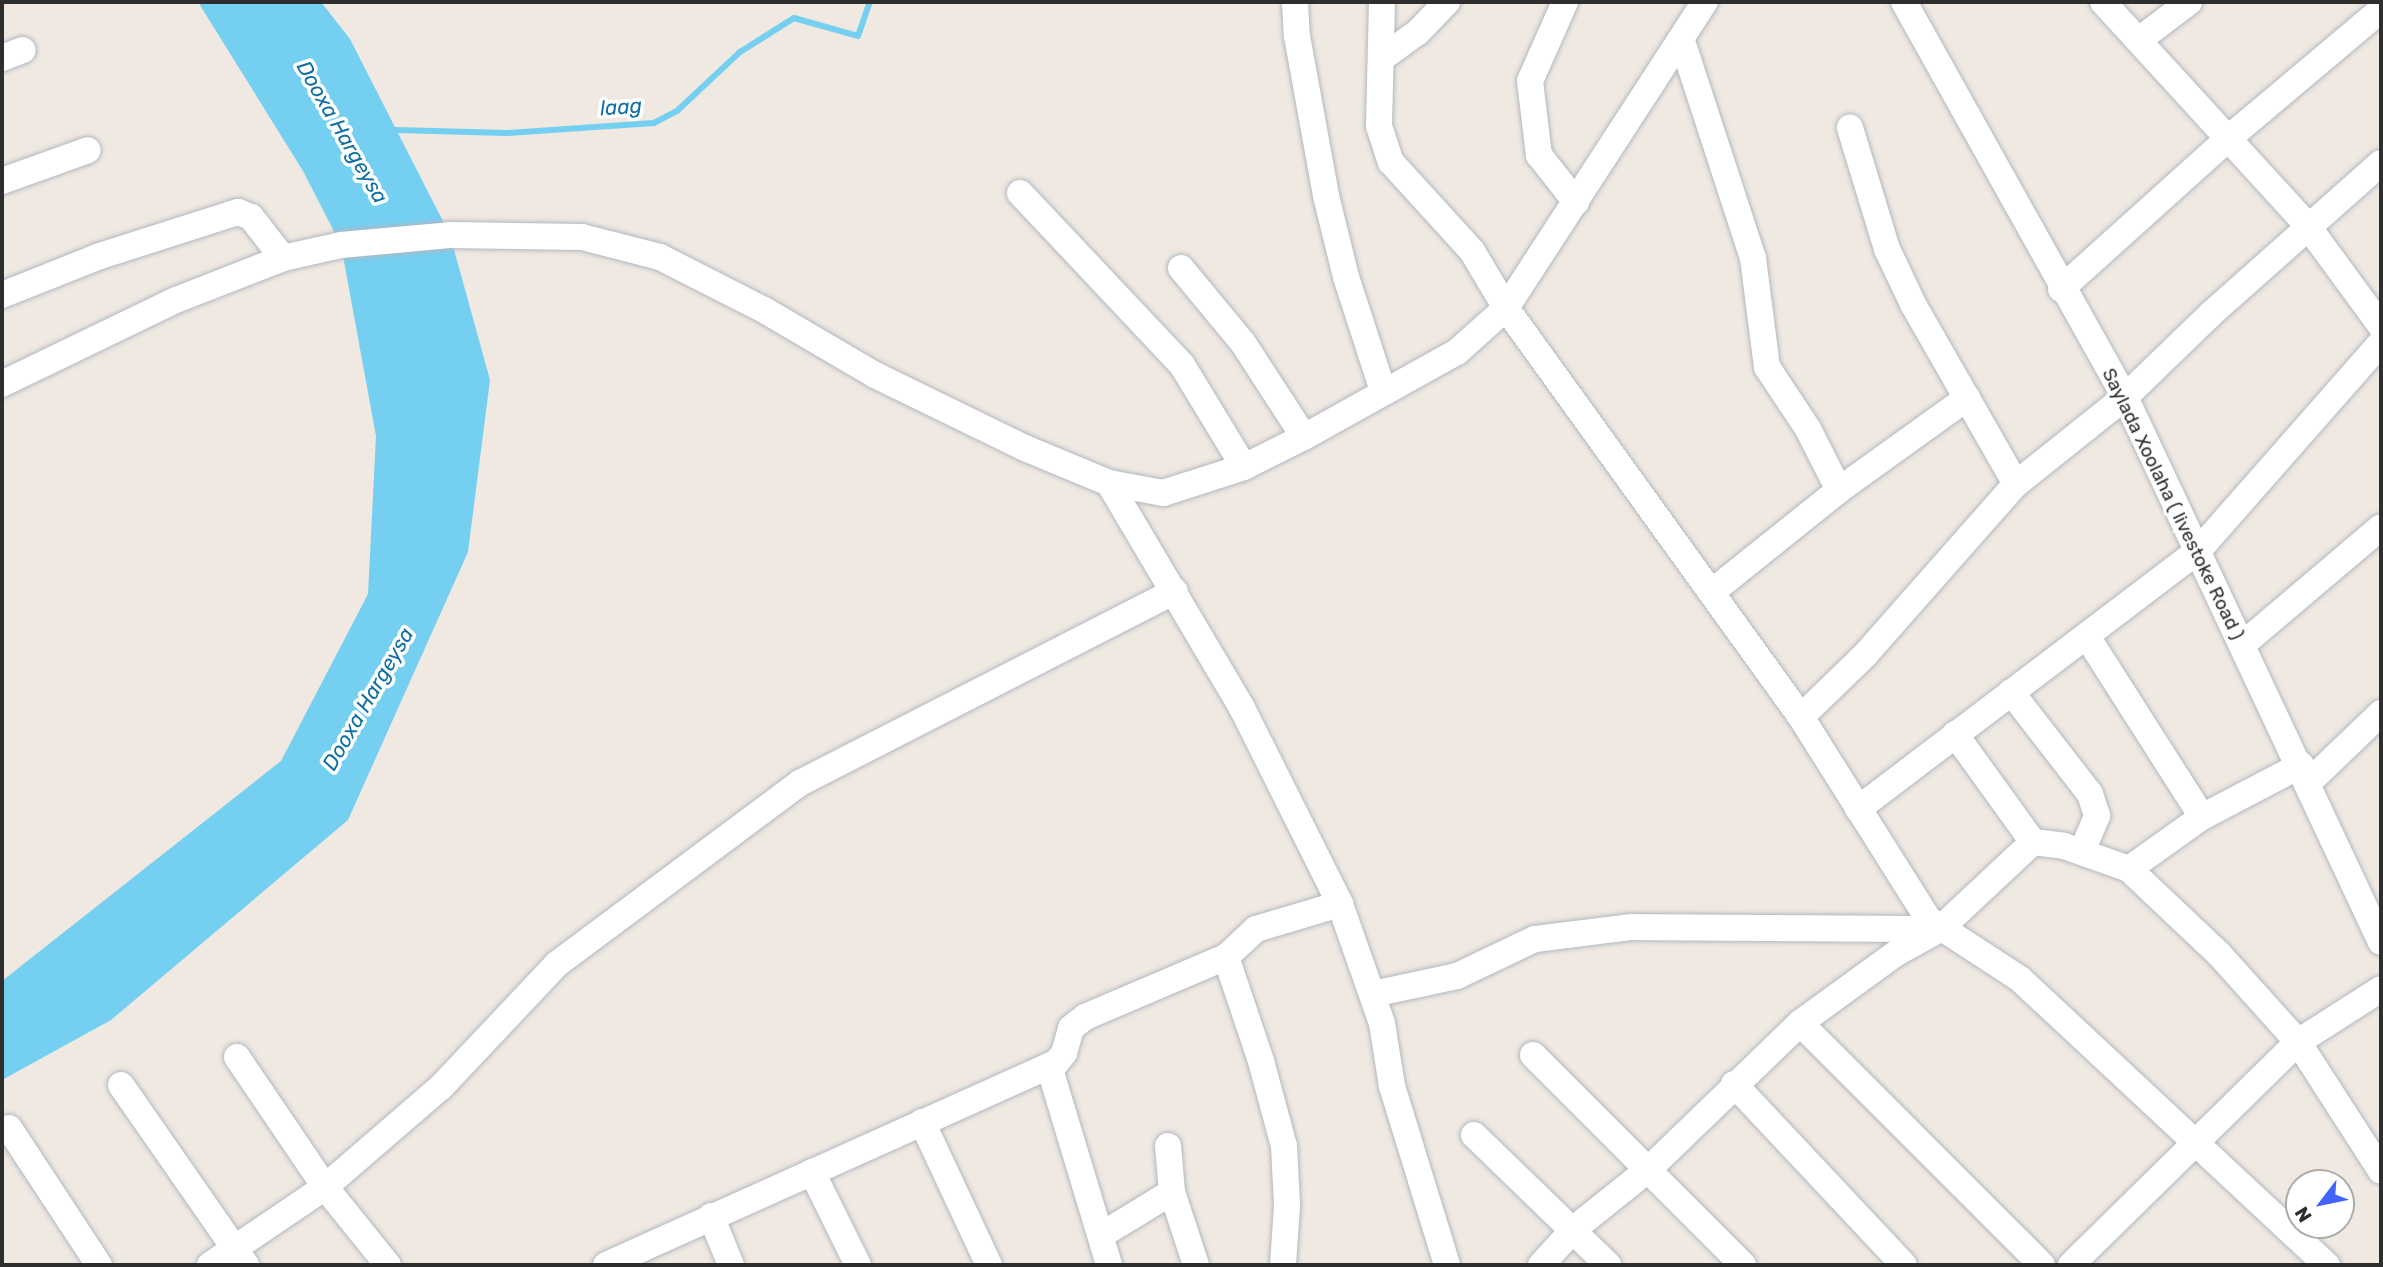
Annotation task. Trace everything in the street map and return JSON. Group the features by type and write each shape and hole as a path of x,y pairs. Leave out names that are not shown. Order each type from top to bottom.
{"street":[{"path":"1296,2 1297,36 1326,196 1383,391"},
{"path":"1382,2 1379,126 1391,162 1472,251 1506,308 1713,591 1801,717 1928,919 2020,979 2083,1034 2195,1146 2327,1265"},
{"path":"1382,58 1418,32 1447,2"},
{"path":"1565,2 1530,81 1539,155 1576,202"},
{"path":"2,384 176,300 283,258 341,245 505,232 582,236 660,257 766,310 875,375 1109,483 1163,493 1244,467 1304,437 1457,352 1506,308 1682,41 1704,2"},
{"name":"Saylada Xoolaha ( livestoke Road )","path":"1904,2 2061,289 2125,397 2305,773 2381,942"},
{"path":"2103,2 2230,137 2307,225 2381,326"},
{"path":"2138,40 2189,2"},
{"path":"2061,289 2230,137 2381,10"},
{"path":"1682,41 1753,258 1767,367 1808,429 1839,490"},
{"path":"1850,128 1887,249 2016,484"},
{"path":"2,181 88,150"},
{"path":"1801,717 1865,655 2016,484 2125,397 2307,225 2381,163"},
{"path":"1020,193 1182,365 1244,467"},
{"path":"2,295 100,256 238,212 251,217 283,258"},
{"path":"1181,268 1243,343 1304,437"},
{"path":"1858,809 2011,692 2088,638 2198,551 2381,343"},
{"path":"1713,591 1839,490 1967,398"},
{"path":"1109,483 1242,708 1340,904 1373,994 1392,1086 1447,1265"},
{"path":"2242,645 2381,527"},
{"path":"210,1265 240,1257 326,1187 441,1087 534,984 800,783 1175,591"},
{"path":"2088,638 2203,817"},
{"path":"2011,692 2090,794 2097,817 2082,851"},
{"path":"2129,869 2203,817 2305,773 2381,713"},
{"path":"1955,734 2033,842 2082,851 2129,869 2219,954 2298,1042 2381,1171"},
{"path":"1541,1265 1574,1229 1649,1169 1800,1023 1895,954 1940,929 2033,842"},
{"path":"606,1265 1049,1066 1061,1059 1071,1028 1085,1017 1226,957 1256,929 1340,904"},
{"path":"1373,994 1457,976 1535,939 1618,929 1940,929"},
{"path":"1226,957 1261,1061 1284,1146 1287,1206 1283,1265"},
{"path":"2071,1265 2298,1042 2381,989"},
{"path":"1800,1023 2042,1265"},
{"path":"1534,1055 1743,1265"},
{"path":"237,1057 326,1187 388,1265"},
{"path":"1049,1066 1103,1234 1109,1265"},
{"path":"1734,1084 1904,1265"},
{"path":"121,1085 240,1257"},
{"path":"922,1122 989,1265"},
{"path":"9,1128 99,1265"},
{"path":"1474,1135 1574,1229 1608,1265"},
{"path":"1168,1146 1172,1192 1196,1265"},
{"path":"811,1172 858,1265"},
{"path":"1103,1234 1172,1192"},
{"path":"711,1216 731,1265"}],"water":[{"name":"Dooxa Hargeysa","path":"198,2 321,2 350,39 450,235 490,380 468,552 348,820 111,1020 2,1080 2,981 281,761 368,594 376,436 341,245 303,171"}],"waterway":[{"name":"laag","path":"396,130 507,133 654,123 678,110 740,52 794,18 858,36 870,2"}]}
